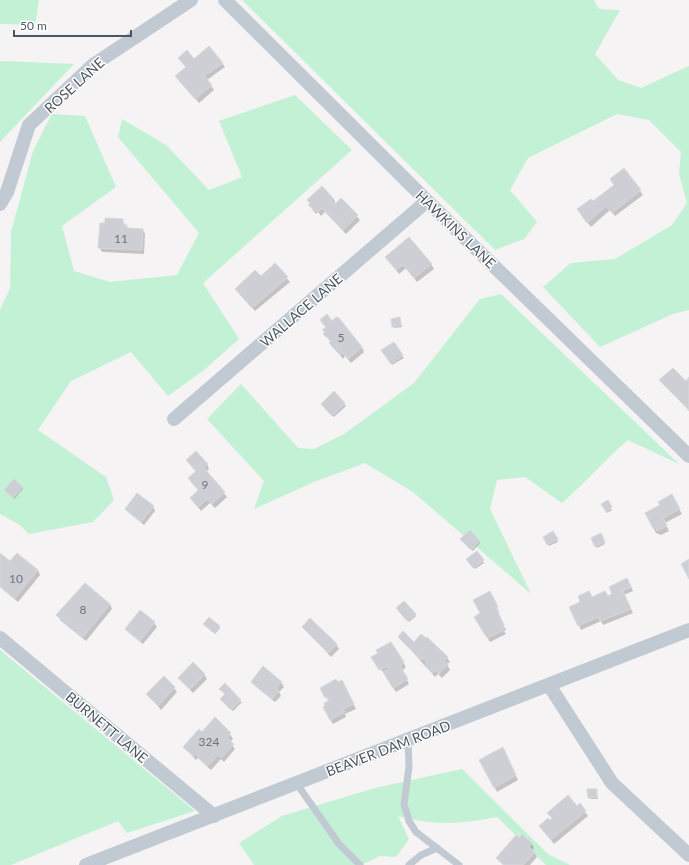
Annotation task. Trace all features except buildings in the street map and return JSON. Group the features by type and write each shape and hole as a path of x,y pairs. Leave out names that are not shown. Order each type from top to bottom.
{"street":[{"name":"ROSE LANE","path":"0,204 7,192 30,126 93,65 191,0"},
{"name":"HAWKINS LANE","path":"225,0 689,456"},
{"name":"WALLACE LANE","path":"174,419 427,200"},
{"name":"BEAVER DAM ROAD","path":"86,865 689,630"},
{"name":"BURNETT LANE","path":"0,638 214,816"},
{"path":"550,685 612,783 689,855"}],"lane":[{"path":"408,740 410,767 404,804 409,821 416,832 459,865"},
{"path":"297,784 339,844 360,865"},
{"path":"409,865 421,855 436,848"}],"green space":[{"path":"0,0 39,0 35,25 0,24"},
{"path":"242,0 594,0 599,9 620,10 595,54 618,80 641,88 689,66 689,310 673,314 600,347 543,287 571,263 615,259 672,225 687,203 679,174 681,152 649,120 617,114 528,158 510,190 537,222 524,239 495,250"},
{"path":"0,61 74,64 0,142"},
{"path":"295,95 352,150 203,283 239,339 204,370 168,396 131,352 71,381 38,430 106,477 114,500 93,522 29,534 20,525 0,514 0,310 10,288 11,232 33,151 52,114 85,116 116,187 62,226 74,271 110,282 177,275 199,233 118,137 122,119 166,145 209,190 242,177 219,121"},
{"path":"501,294 679,464 628,440 562,503 525,477 497,480 490,509 531,594 413,492 365,463 314,482 254,509 264,481 207,419 241,384 298,448 314,449 344,434 414,383 480,299"},
{"path":"0,650 195,811 127,833 118,821 11,865 0,865"},
{"path":"462,769 548,854 570,865 546,865 497,817 471,821 436,823 398,816 409,839 396,857 380,856 361,865 254,865 239,843 282,816 375,788"}]}
